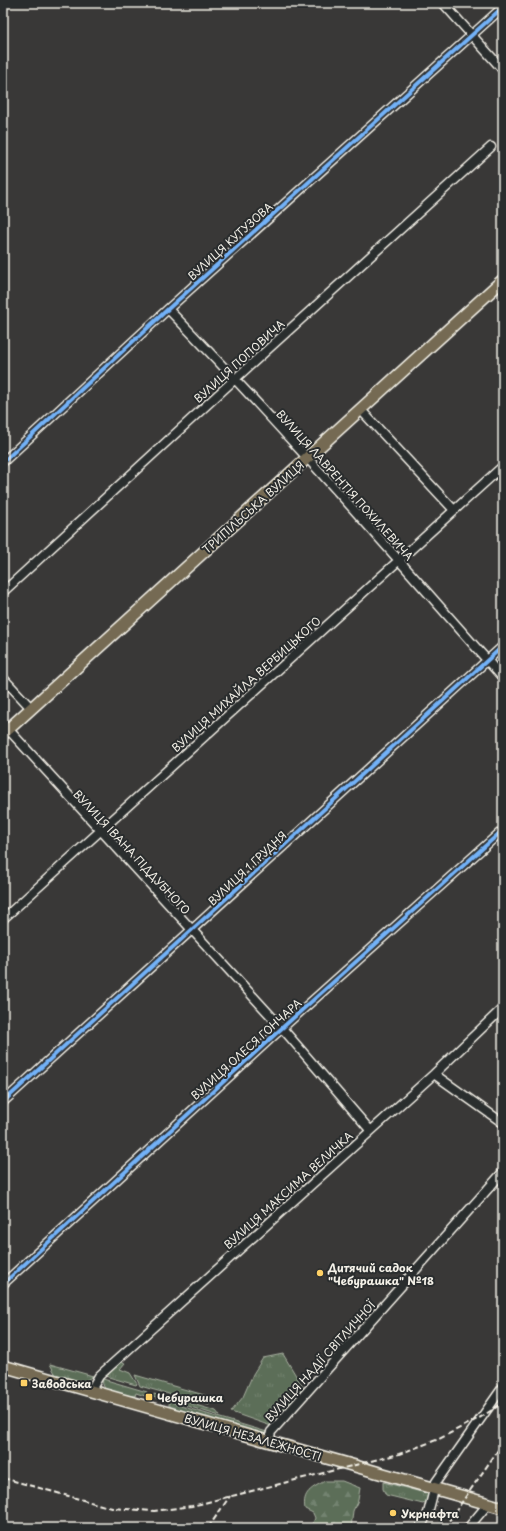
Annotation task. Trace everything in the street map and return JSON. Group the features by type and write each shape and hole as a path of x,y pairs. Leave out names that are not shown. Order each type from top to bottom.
{"main road":[{"name":"ТРИПІЛЬСЬКА ВУЛИЦЯ","path":"6,731 503,280"},
{"name":"ВУЛИЦЯ НЕЗАЛЕЖНОСТІ","path":"3,1366 434,1489 498,1505"}],"street":[{"path":"443,3 503,70"},
{"name":"ВУЛИЦЯ КУТУЗОВА","path":"3,462 168,309 503,7"},
{"name":"ВУЛИЦЯ ПОПОВИЧА","path":"3,592 491,147"},
{"name":"ВУЛИЦЯ ЛАВРЕНТІЯ ПОХИЛЕВИЧА","path":"168,309 307,457 503,678"},
{"path":"360,409 454,510"},
{"name":"ВУЛИЦЯ МИХАЙЛА ВЕРБИЦЬКОГО","path":"3,919 503,466"},
{"name":"ВУЛИЦЯ 1 ГРУДНЯ","path":"3,1102 503,646"},
{"path":"3,678 32,708"},
{"name":"ВУЛИЦЯ ІВАНА ПІДДУБНОГО","path":"6,731 100,830 282,1028 370,1130"},
{"name":"ВУЛИЦЯ ОЛЕСЯ ГОНЧАРА","path":"3,1284 282,1028 503,830"},
{"name":"ВУЛИЦЯ МАКСИМА ВЕЛИЧКА","path":"91,1390 99,1376 284,1210 370,1130 434,1074 503,1008"},
{"path":"434,1074 503,1123"},
{"name":"ВУЛИЦЯ НАДІЇ СВІТЛИЧНОЇ","path":"269,1441 271,1432 503,1172"},
{"path":"420,1528 428,1513 436,1482 503,1387"},
{"path":"468,1528 498,1505"}],"green space":[{"path":"283,1354 304,1389 274,1427 231,1412 243,1397 253,1374 263,1358"},
{"path":"121,1362 125,1363 120,1369 130,1373 137,1384 136,1385 105,1376 109,1370"},
{"path":"50,1364 93,1376 82,1383 57,1377"},
{"path":"135,1375 211,1397 208,1401 210,1403 209,1405 140,1386"},
{"path":"103,1379 147,1392 145,1396 136,1393 135,1396 107,1390 103,1385"},
{"path":"154,1394 167,1398 177,1405 267,1432 266,1436 177,1410 169,1406 169,1402 153,1397"},
{"path":"172,1398 216,1411 220,1416 178,1403"},
{"path":"325,1481 342,1481 360,1488 358,1500 353,1511 351,1528 311,1528 315,1518 313,1513 305,1509 305,1498 312,1488"},
{"path":"383,1482 429,1494 428,1500 423,1504 386,1495 383,1489"}],"railway":[{"path":"3,1478 112,1508 154,1511 192,1506 399,1454 439,1439 481,1417 503,1403"},
{"path":"444,1528 503,1443"},
{"path":"208,1528 230,1496"}],"cycle path":[{"path":"3,462 168,309 503,7"},
{"path":"3,1102 503,646"},
{"path":"3,1284 282,1028 503,830"}],"place":[{"name":"Дитячий садок \"Чебурашка\" №18","path":"320,1273"},
{"name":"Заводська","path":"24,1383"},
{"name":"Чебурашка","path":"149,1397"},
{"name":"Укрнафта","path":"393,1513"}]}
